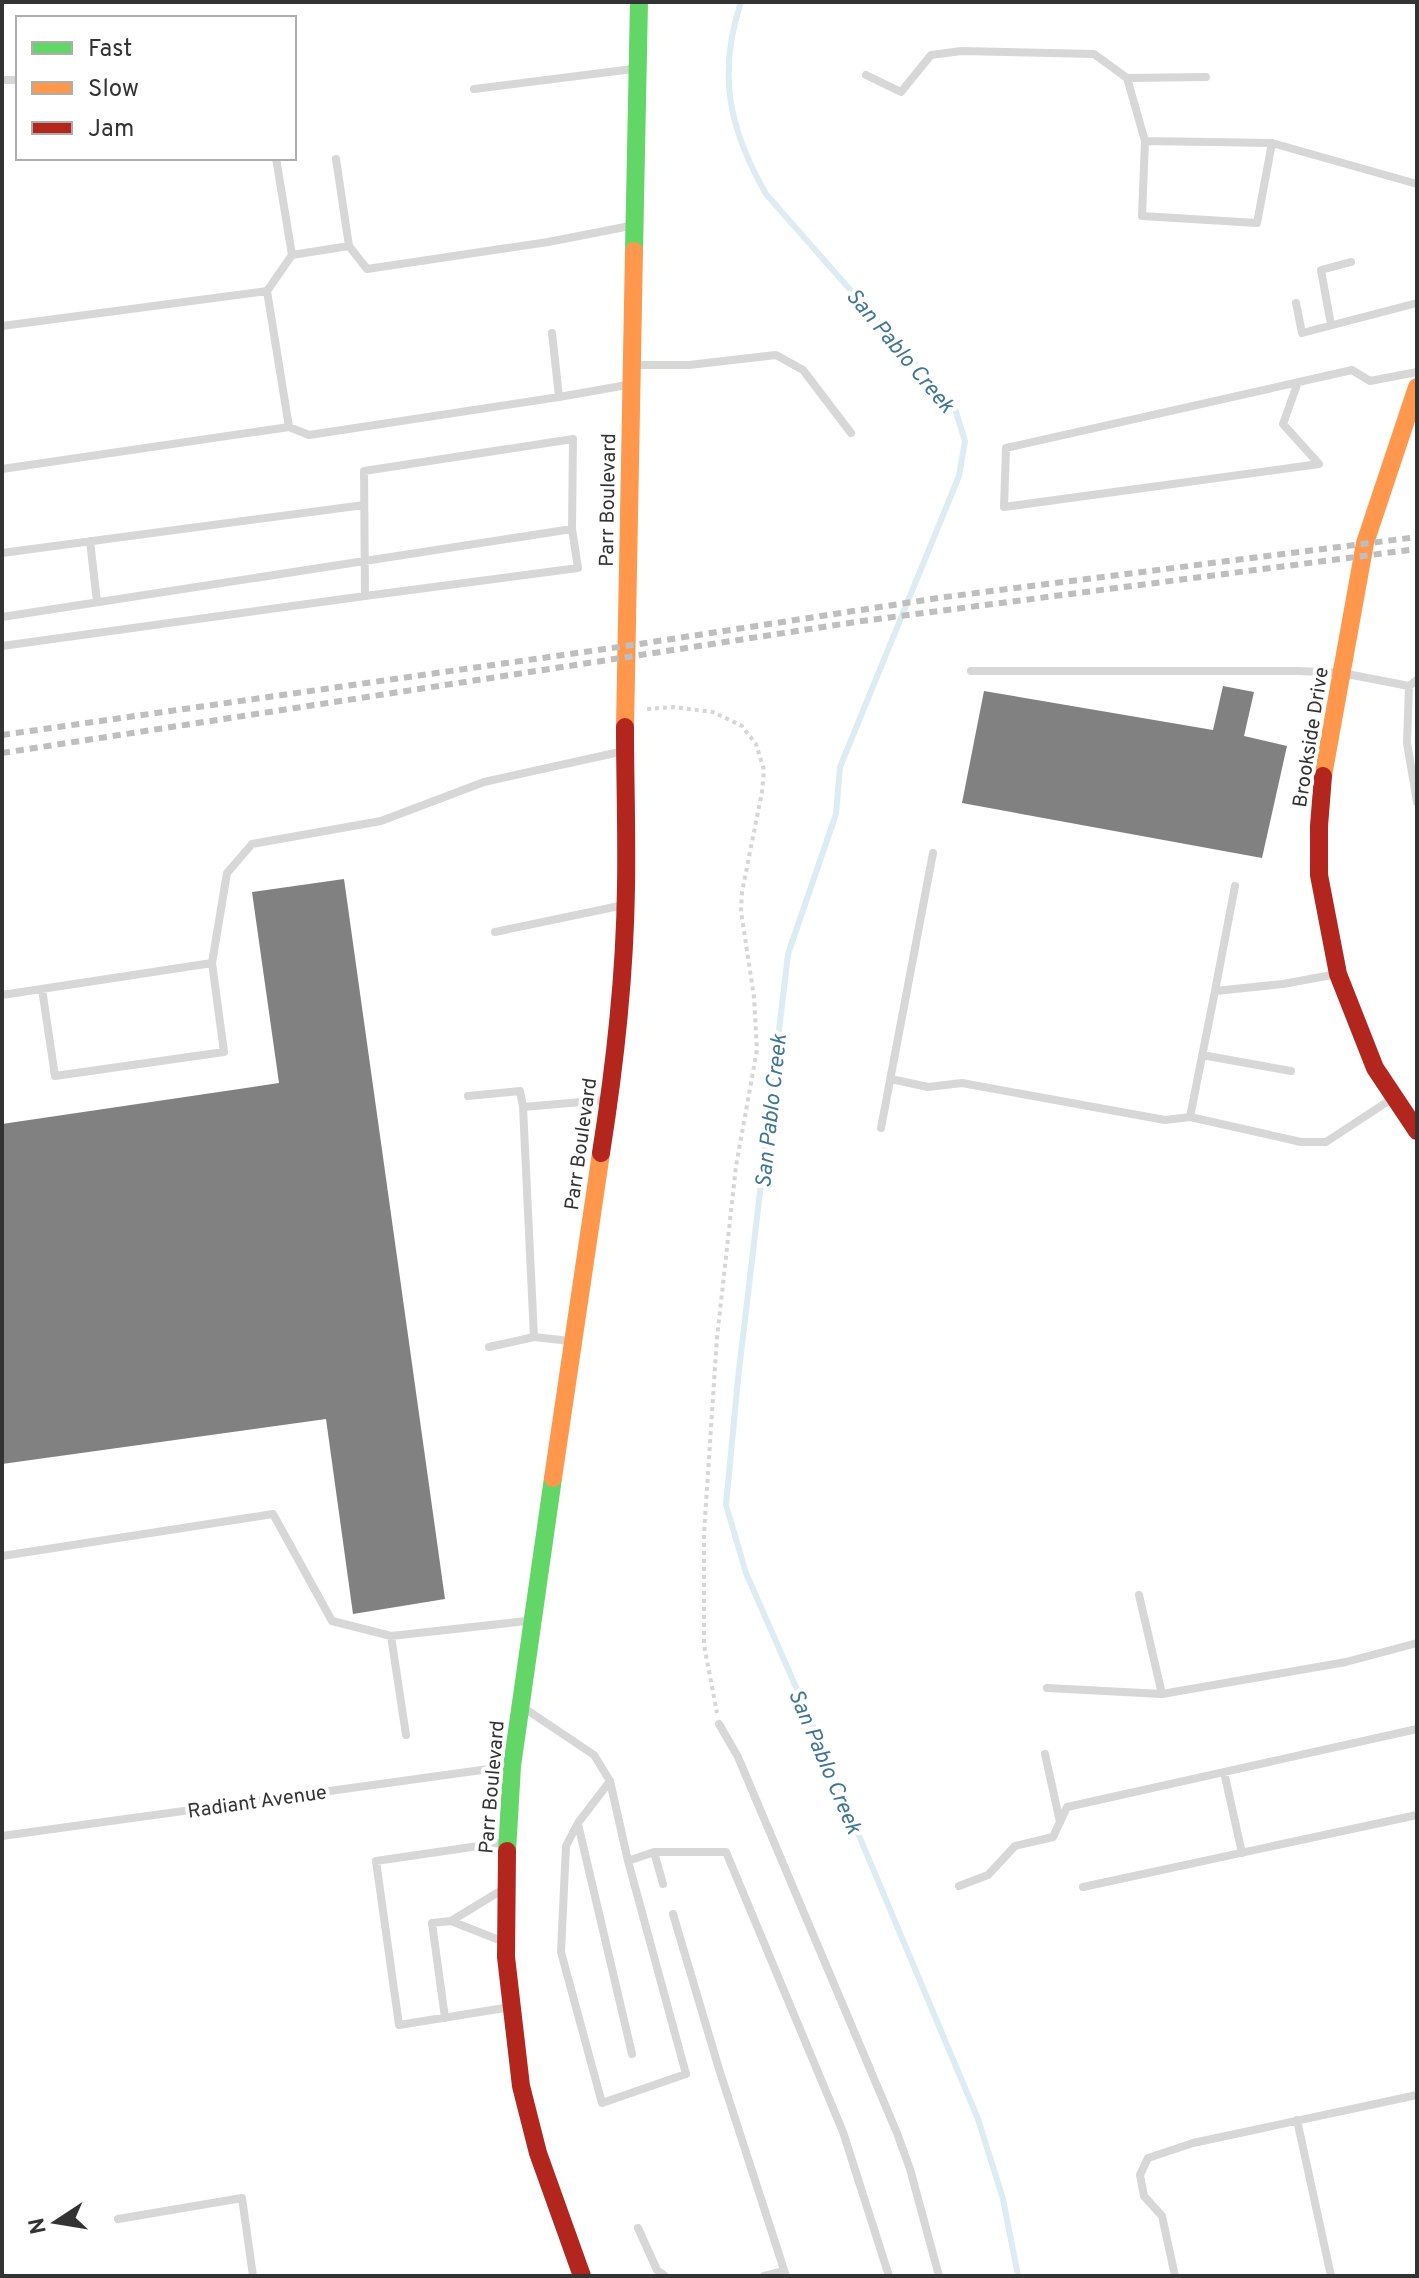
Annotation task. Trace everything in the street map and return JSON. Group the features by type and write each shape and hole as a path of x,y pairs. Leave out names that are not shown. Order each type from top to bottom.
{"street":[{"name":"Parr Boulevard","path":"582,2276 538,2153 521,2086 506,1943 506,1888 512,1766 572,1341 610,1099 620,997 625,905 625,711 639,2"},
{"name":"Brookside Drive","path":"1417,387 1365,543 1324,769 1319,826 1319,875 1338,974 1375,1068 1417,1131"}],"lane":[{"path":"866,75 901,92 931,55 961,51 1094,54 1127,78 1206,77"},
{"path":"474,89 638,69"},
{"path":"1127,78 1145,141 1142,216 1257,223 1272,143"},
{"path":"1145,141 1272,143 1417,184"},
{"path":"336,159 349,246 367,269 548,242 635,225"},
{"path":"276,160 292,255 267,291 289,427"},
{"path":"292,255 349,246"},
{"path":"1331,325 1321,270 1351,262"},
{"path":"2,326 267,291"},
{"path":"1296,303 1302,333 1417,303"},
{"path":"552,333 559,397"},
{"path":"632,365 689,365 776,355 803,370 851,433"},
{"path":"1298,382 1283,424 1319,464 1004,507 1006,448 1298,382 1352,370 1370,381 1417,372"},
{"path":"2,469 289,427 309,435 631,384"},
{"path":"2,646 578,568 572,529 573,439 364,471 365,596"},
{"path":"2,553 364,505"},
{"path":"2,617 572,529"},
{"path":"90,541 97,602"},
{"path":"971,671 1298,671 1342,673 1413,683 1407,743 1417,802"},
{"path":"42,989 55,1076 224,1052 212,963 227,873 252,844 381,821 484,782 625,751"},
{"path":"881,1128 933,853"},
{"path":"1190,1117 1235,886"},
{"path":"495,932 625,905"},
{"path":"2,995 212,963"},
{"path":"1215,991 1338,974"},
{"path":"1202,1055 1291,1071"},
{"path":"891,1079 928,1087 962,1083 1165,1120 1190,1117 1301,1142 1326,1142 1394,1098"},
{"path":"468,1096 520,1091 534,1337"},
{"path":"523,1107 610,1099"},
{"path":"489,1347 534,1337 572,1341"},
{"path":"2,1556 273,1514 332,1621 391,1636 532,1620"},
{"path":"1139,1595 1162,1694"},
{"path":"391,1636 406,1735"},
{"path":"1047,1688 1162,1694 1346,1662 1417,1643"},
{"path":"520,1706 594,1755 610,1781 628,1861 686,2074 602,2103 561,1952 566,1846 578,1823 610,1781"},
{"path":"719,1724 738,1757 897,2133 939,2276"},
{"path":"959,1886 988,1875 1015,1846 1053,1837 1067,1807 1417,1729"},
{"path":"1045,1754 1060,1823"},
{"name":"Radiant Avenue","path":"2,1836 512,1766"},
{"path":"1224,1772 1242,1853"},
{"path":"1083,1887 1417,1815"},
{"path":"578,1823 632,2054"},
{"path":"508,1842 376,1861 399,2025 512,2007"},
{"path":"628,1861 654,1852 726,1852 843,2132 889,2276"},
{"path":"654,1852 663,1884"},
{"path":"445,2018 432,1923 451,1921 506,1888"},
{"path":"673,1914 785,2274 764,2276"},
{"path":"451,1921 506,1943"},
{"path":"1175,2276 1162,2216 1144,2196 1140,2175 1148,2158 1193,2143 1417,2095"},
{"path":"1297,2120 1331,2276"},
{"path":"118,2219 242,2198 253,2276"},
{"path":"638,2228 657,2270 665,2276"}],"path":[{"path":"625,711 673,707 713,712 742,726 756,744 764,770 741,911 754,997 757,1050 736,1166 717,1338 704,1533 704,1645 719,1724"}],"building":[{"path":"1223,686 1254,692 1244,736 1287,746 1262,858 962,803 984,691 1213,730"},
{"path":"344,879 445,1599 353,1614 326,1419 2,1464 2,1124 279,1083 252,892"}],"waterway":[{"name":"San Pablo Creek","path":"741,2 734,28 729,77 736,124 753,170 766,194 955,409 965,441 959,476 840,767 836,814 788,954 726,1505 746,1573 978,2119 1003,2199 1018,2276"}],"railway":[{"path":"2,735 945,597 1417,537"},
{"path":"2,753 862,621 1417,549"}],"traffic: fast":[{"path":"634,251 639,2"},
{"path":"507,1851 512,1766 553,1478"}],"traffic: slow":[{"path":"625,727 634,251"},
{"path":"1323,776 1365,543 1417,387"},
{"path":"553,1478 601,1153"}],"traffic: jam":[{"path":"601,1153 615,1053 624,953 625,727"},
{"path":"1323,776 1319,875 1338,974 1375,1068 1417,1131"},
{"path":"507,1851 506,1957 521,2086 538,2153 582,2276"}]}
